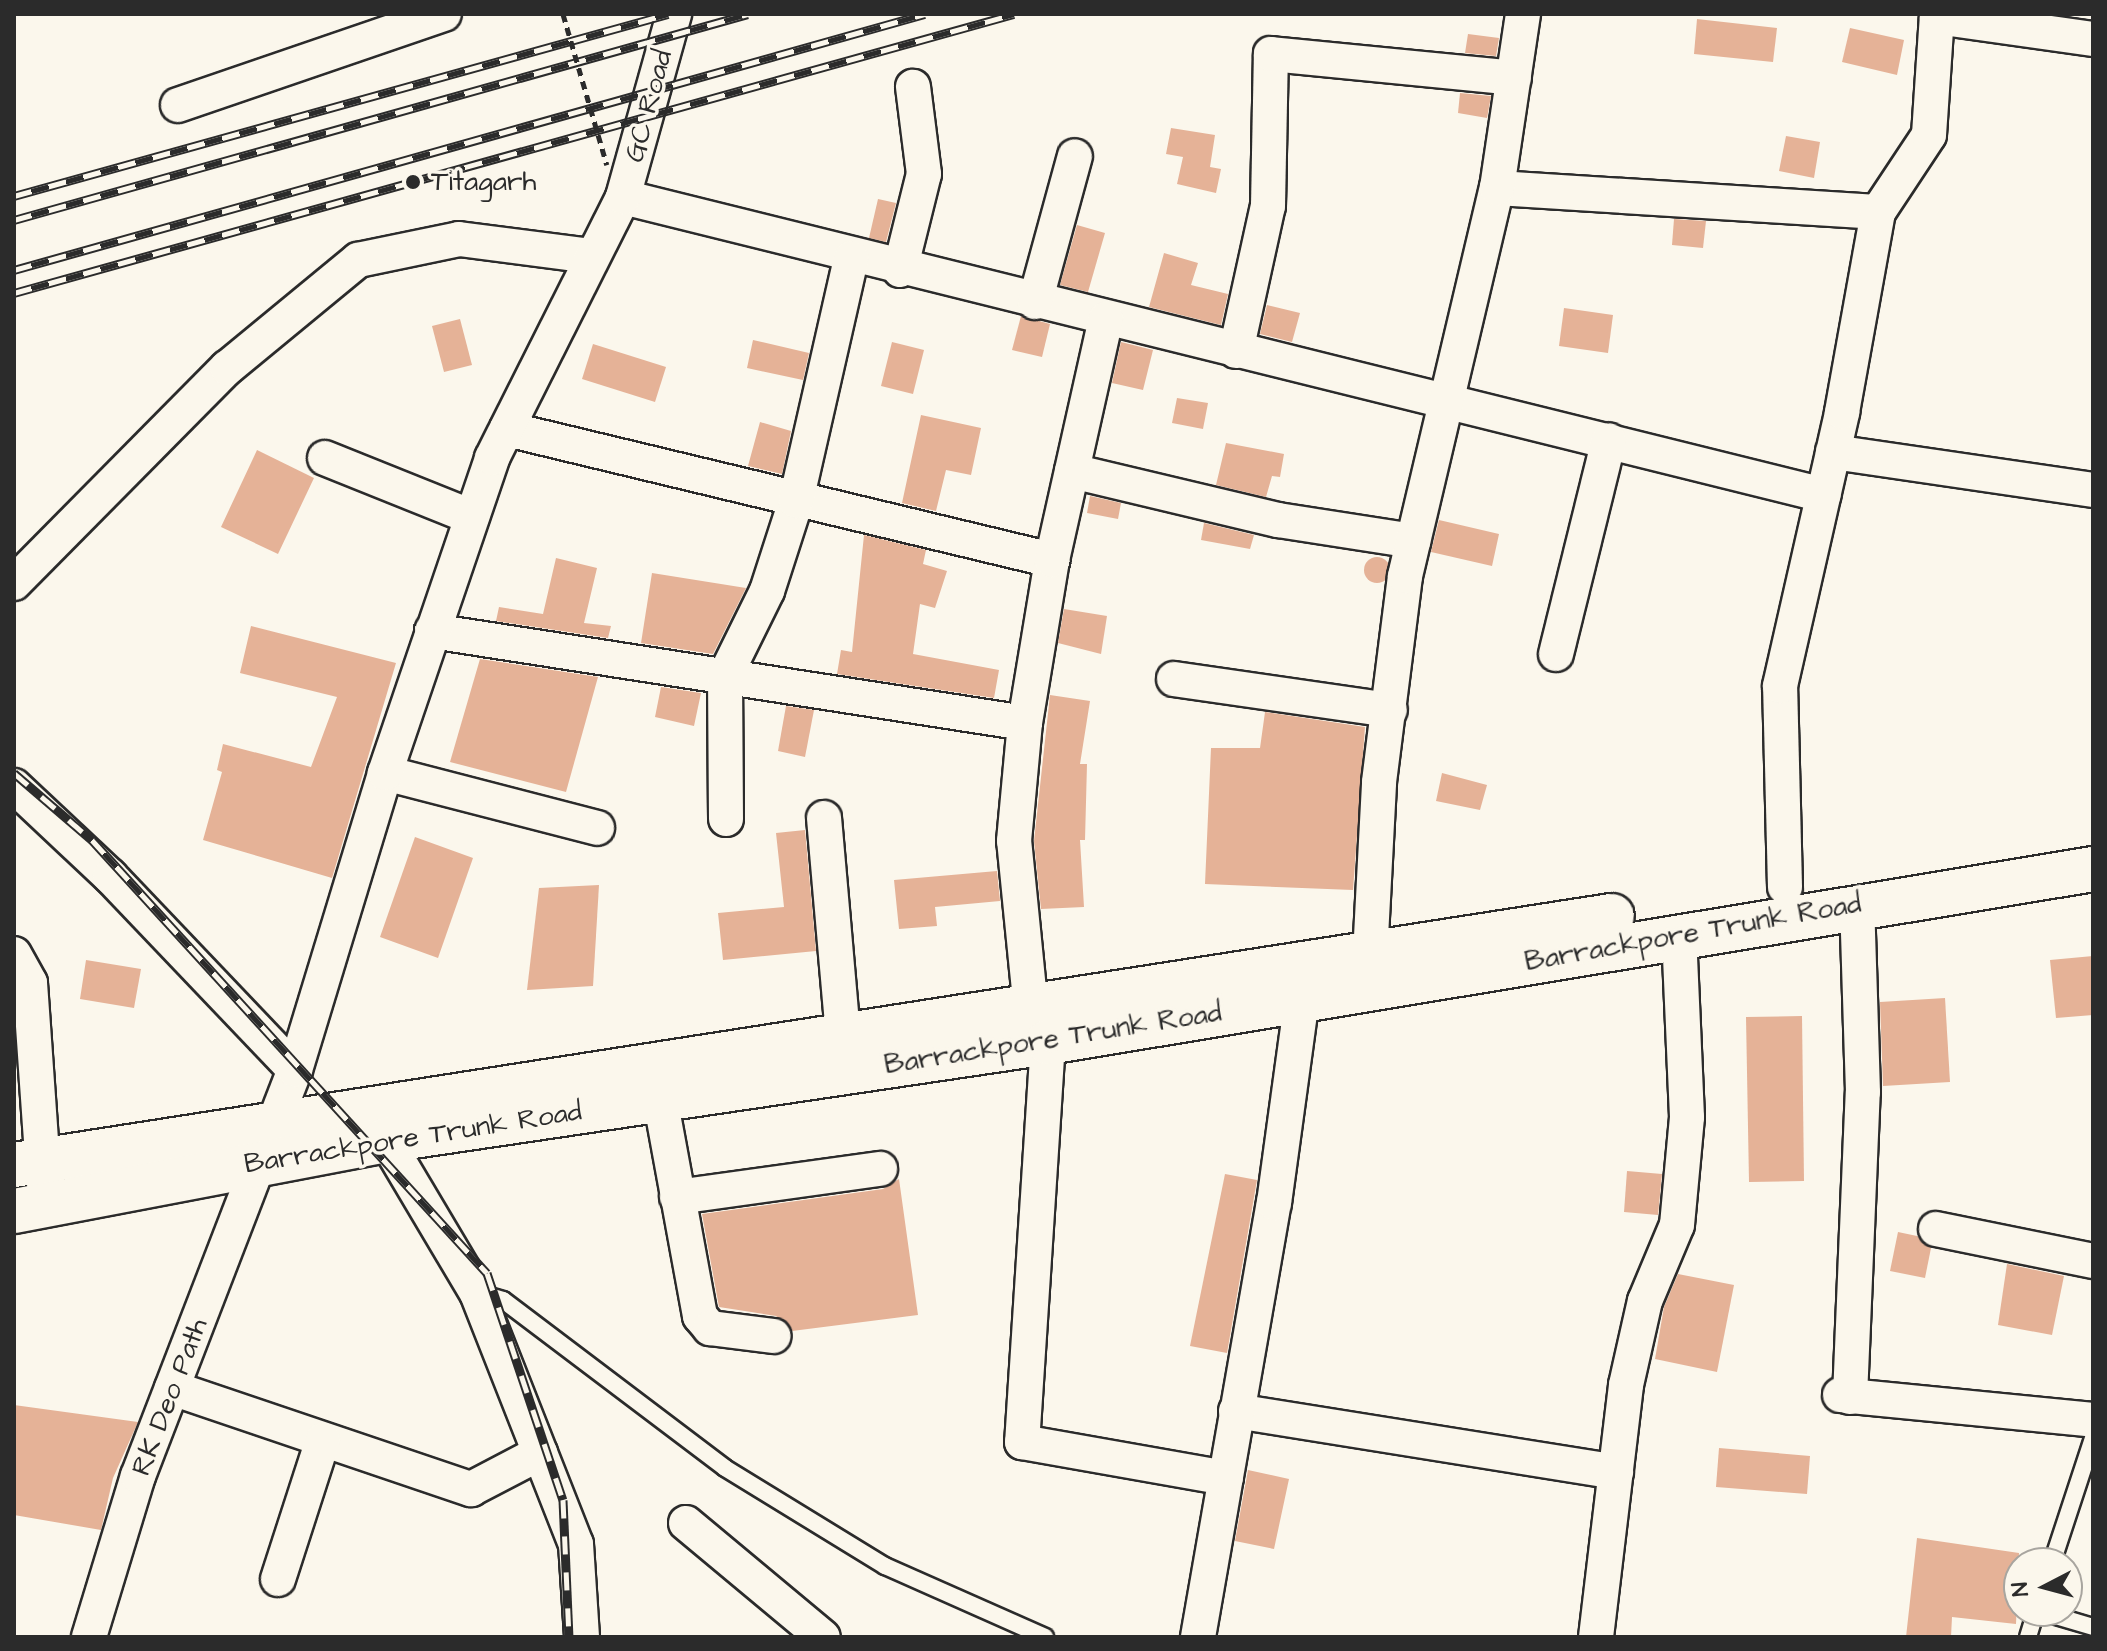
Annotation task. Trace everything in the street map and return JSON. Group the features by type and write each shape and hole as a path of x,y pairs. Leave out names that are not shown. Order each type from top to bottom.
{"main road":[{"name":"Barrackpore Trunk Road","path":"30,1208 386,1140 660,1098 1040,1026 1370,956 2093,839"},
{"name":"Barrackpore Trunk Road","path":"28,1162 278,1119 843,1036 1040,1026 1302,999 1857,904 2093,869"}],"street":[{"path":"178,105 350,28 444,14"},
{"name":"GC Road","path":"432,631 507,429 623,197 674,14"},
{"path":"1370,956 1379,782 1413,541 1443,404 1497,188 1523,14"},
{"path":"1785,887 1780,686 1833,452 1878,212 1929,135 1937,16 2093,39"},
{"path":"1236,351 1268,206 1271,54 1514,78"},
{"path":"900,270 924,174 913,87"},
{"path":"1035,302 1075,156"},
{"path":"1497,188 1878,212"},
{"path":"623,197 851,258 1443,404 1609,440 1824,495"},
{"path":"14,583 227,368 358,260 459,239 592,256"},
{"path":"726,819 725,676 767,591 796,501 851,258"},
{"path":"1106,319 1052,560 1025,723 1014,841 1040,1026 1022,1442 1226,1478"},
{"path":"507,429 796,501 1052,560"},
{"path":"1556,654 1609,440"},
{"path":"1833,452 2093,490"},
{"path":"325,458 472,517"},
{"path":"1072,471 1278,520 1413,541"},
{"path":"432,631 1025,723"},
{"name":"RK Deo Path","path":"89,1637 172,1388 262,1162 295,1070 385,773 432,631"},
{"path":"1174,679 1390,710"},
{"path":"385,773 597,828"},
{"path":"14,786 295,1070"},
{"path":"824,818 843,1036"},
{"path":"1857,904 1863,1092 1845,1396 2093,1420"},
{"path":"1596,1637 1616,1472 1645,1301 1677,1225 1687,1117 1679,934"},
{"path":"14,954 30,983 30,1208"},
{"path":"1198,1637 1302,999"},
{"path":"660,1098 677,1197 705,1323 773,1336"},
{"path":"386,1140 477,1293 576,1544 582,1637"},
{"path":"677,1197 880,1169"},
{"path":"1936,1229 2093,1261"},
{"path":"172,1388 471,1489 540,1453"},
{"path":"1236,1411 1616,1472"},
{"path":"278,1579 323,1440"},
{"path":"686,1523 823,1637"}],"lane":[{"path":"477,1293 503,1300 725,1468 885,1566 1045,1637"},
{"path":"2058,1547 2090,1457 2093,1438"}],"path":[{"path":"563,14 607,165"}],"building":[{"path":"1697,19 1777,28 1773,62 1694,54"},
{"path":"1850,28 1904,40 1897,75 1842,62"},
{"path":"1468,34 1499,38 1496,56 1465,53"},
{"path":"1460,93 1491,96 1487,118 1458,113"},
{"path":"1171,128 1215,135 1210,167 1221,169 1216,193 1177,184 1183,157 1166,154"},
{"path":"1786,136 1820,142 1814,178 1779,171"},
{"path":"878,199 896,203 886,242 869,238"},
{"path":"1674,219 1706,221 1703,248 1672,245"},
{"path":"1077,225 1105,233 1088,292 1060,285"},
{"path":"1164,253 1198,263 1191,285 1228,294 1221,325 1149,307"},
{"path":"1267,305 1300,313 1292,342 1260,334"},
{"path":"1564,308 1613,315 1608,353 1559,346"},
{"path":"1021,316 1050,324 1042,357 1012,350"},
{"path":"460,319 472,365 444,372 432,326"},
{"path":"753,340 809,353 803,380 747,368"},
{"path":"892,342 924,350 913,394 881,386"},
{"path":"1121,342 1153,350 1143,390 1112,383"},
{"path":"593,344 666,367 655,402 582,379"},
{"path":"1177,398 1208,403 1203,429 1172,423"},
{"path":"921,415 981,428 971,475 946,470 936,511 902,503"},
{"path":"760,422 791,431 782,474 748,466"},
{"path":"1226,443 1284,454 1280,477 1272,476 1266,497 1216,485"},
{"path":"257,450 314,478 278,554 221,527"},
{"path":"1090,496 1121,503 1118,519 1087,513"},
{"path":"1439,520 1499,534 1492,566 1431,552"},
{"path":"1204,523 1254,535 1250,549 1201,540"},
{"path":"864,535 926,550 923,564 947,571 935,608 920,604 913,654 999,670 994,698 837,674 841,650 852,652"},
{"path":"1377,557 1386,561 1390,570 1386,579 1377,583 1368,579 1364,570 1368,561"},
{"path":"556,558 597,568 584,623 611,626 608,638 496,621 499,607 543,614"},
{"path":"652,573 746,588 713,654 641,643"},
{"path":"1064,609 1107,616 1101,654 1058,643"},
{"path":"251,626 396,663 332,878 203,840 222,772 217,770 223,744 311,767 337,697 240,673"},
{"path":"480,659 598,677 566,792 450,762"},
{"path":"661,687 701,693 694,726 655,717"},
{"path":"1050,695 1090,701 1080,764 1087,764 1085,840 1080,840 1084,907 1041,909 1034,841"},
{"path":"786,706 814,710 805,757 778,751"},
{"path":"1265,712 1365,727 1353,890 1205,884 1211,748 1260,748"},
{"path":"1442,773 1487,785 1480,810 1436,801"},
{"path":"805,830 816,951 723,960 718,913 784,907 776,833"},
{"path":"415,837 473,858 438,958 380,937"},
{"path":"997,871 1000,901 935,907 937,926 899,929 894,880"},
{"path":"599,885 593,986 527,990 539,888"},
{"path":"2093,956 2093,1015 2056,1018 2050,960"},
{"path":"86,960 141,969 134,1008 80,999"},
{"path":"1945,998 1950,1082 1883,1086 1880,1002"},
{"path":"1802,1016 1804,1181 1749,1182 1746,1017"},
{"path":"1627,1171 1662,1174 1658,1215 1624,1212"},
{"path":"1225,1174 1257,1180 1227,1353 1190,1346"},
{"path":"899,1179 918,1315 792,1331 776,1316 719,1307 702,1214 883,1189"},
{"path":"1898,1232 1917,1236 1931,1248 1925,1278 1890,1271"},
{"path":"2007,1264 2064,1276 2052,1335 1998,1325"},
{"path":"1678,1274 1734,1285 1717,1372 1655,1359 1664,1307"},
{"path":"14,1405 138,1422 113,1478 101,1530 14,1515"},
{"path":"1719,1448 1810,1456 1807,1494 1716,1487"},
{"path":"1248,1470 1289,1479 1274,1549 1235,1541"},
{"path":"1917,1538 2003,1551 2003,1623 1952,1617 1951,1637 1906,1637"}],"railway":[{"path":"14,196 668,14"},
{"path":"14,220 748,14"},
{"path":"14,270 925,14"},
{"path":"14,293 1014,14"},
{"path":"14,773 92,840 487,1273 563,1500 569,1637"}],"place":[{"name":"Titagarh","path":"413,182"}]}
